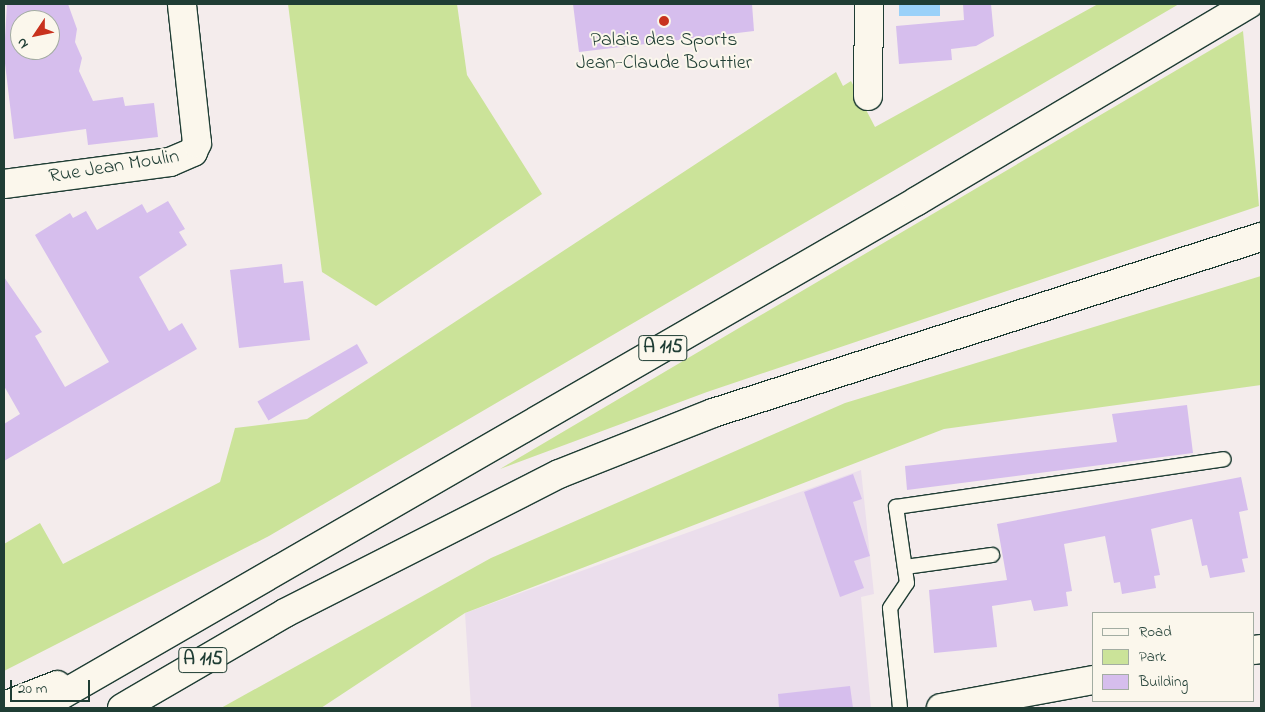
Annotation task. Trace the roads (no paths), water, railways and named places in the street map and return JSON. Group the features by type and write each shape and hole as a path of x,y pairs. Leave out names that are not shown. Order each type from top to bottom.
{"main road":[{"name":"Rue Jean Moulin","path":"4,184 170,162 193,152 197,143 182,4"},
{"path":"868,96 869,4"},
{"name":"A 115","path":"39,708 1205,33 1249,4"},
{"name":"A 115","path":"122,708 285,612 559,474 712,414 1261,237"},
{"path":"4,706 119,661"},
{"path":"941,708 1092,680"}],"lane":[{"path":"900,708 890,608 907,583 896,507 1224,459"},
{"path":"905,567 992,555"}],"water":[{"path":"899,4 940,4 940,16 899,16"}],"place":[{"name":"Palais des Sports Jean-Claude Bouttier","path":"664,21"}]}
